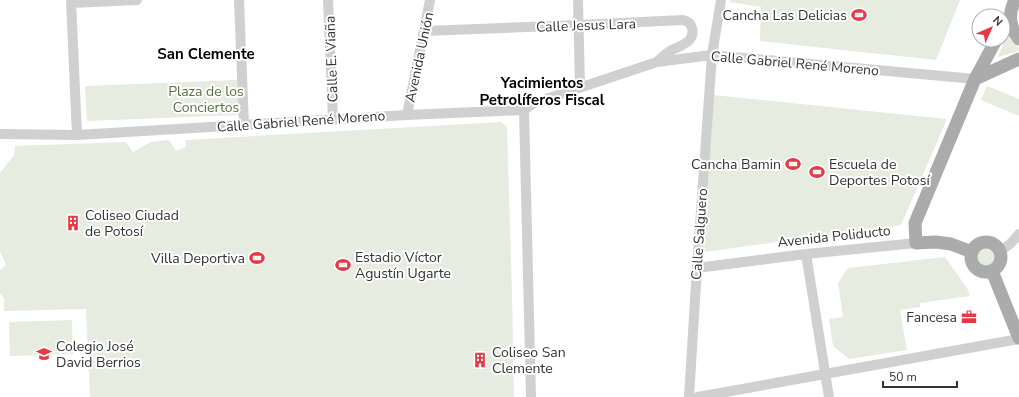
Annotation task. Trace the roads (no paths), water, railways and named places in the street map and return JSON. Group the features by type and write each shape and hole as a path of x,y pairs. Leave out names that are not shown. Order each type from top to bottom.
{"main road":[{"path":"1013,6 1010,22 1013,31 1019,39"},
{"path":"916,243 914,223 975,79 992,48"},
{"path":"975,79 1019,59"},
{"name":"Avenida Poliducto","path":"916,243 936,242 951,244 972,252"},
{"path":"987,242 995,245 1000,251 1000,265 992,271 982,272 974,266 972,262 972,252 978,245 987,242"},
{"path":"992,271 1019,339"}],"street":[{"path":"77,135 71,2 137,0"},
{"path":"239,0 244,125"},
{"name":"Calle E. Viaña","path":"328,0 333,119"},
{"name":"Avenida Unión","path":"407,115 430,0"},
{"path":"578,0 580,87"},
{"name":"Calle Salguero","path":"689,397 712,55 721,0"},
{"name":"Calle Jesus Lara","path":"424,31 688,21 691,25 692,33 686,44 669,52 657,62"},
{"name":"Calle Gabriel René Moreno","path":"0,134 77,135 333,119 524,110 534,103 657,62 712,55 975,79"},
{"path":"524,110 531,397"},
{"path":"1000,251 1010,244 1019,234"},
{"name":"Avenida Poliducto","path":"697,268 806,254 916,243"},
{"path":"806,254 829,397"},
{"path":"698,397 1019,339"}],"place":[{"name":"Cancha Las Delicias","path":"859,15"},
{"name":"Cancha Bamin","path":"793,164"},
{"name":"Escuela de Deportes Potosí","path":"817,172"},
{"name":"Coliseo Ciudad de Potosí","path":"73,223"},
{"name":"Villa Deportiva","path":"257,258"},
{"name":"Estadio Víctor Agustín Ugarte","path":"343,265"},
{"name":"Fancesa","path":"969,317"},
{"name":"Colegio José David Berrios","path":"44,354"},
{"name":"Coliseo San Clemente","path":"480,360"}],"district":[{"name":"San Clemente","path":"206,54"},
{"name":"Yacimientos Petrolíferos Fiscal","path":"542,92"}],"park label":[{"name":"Plaza de los Conciertos","path":"206,100"}]}
